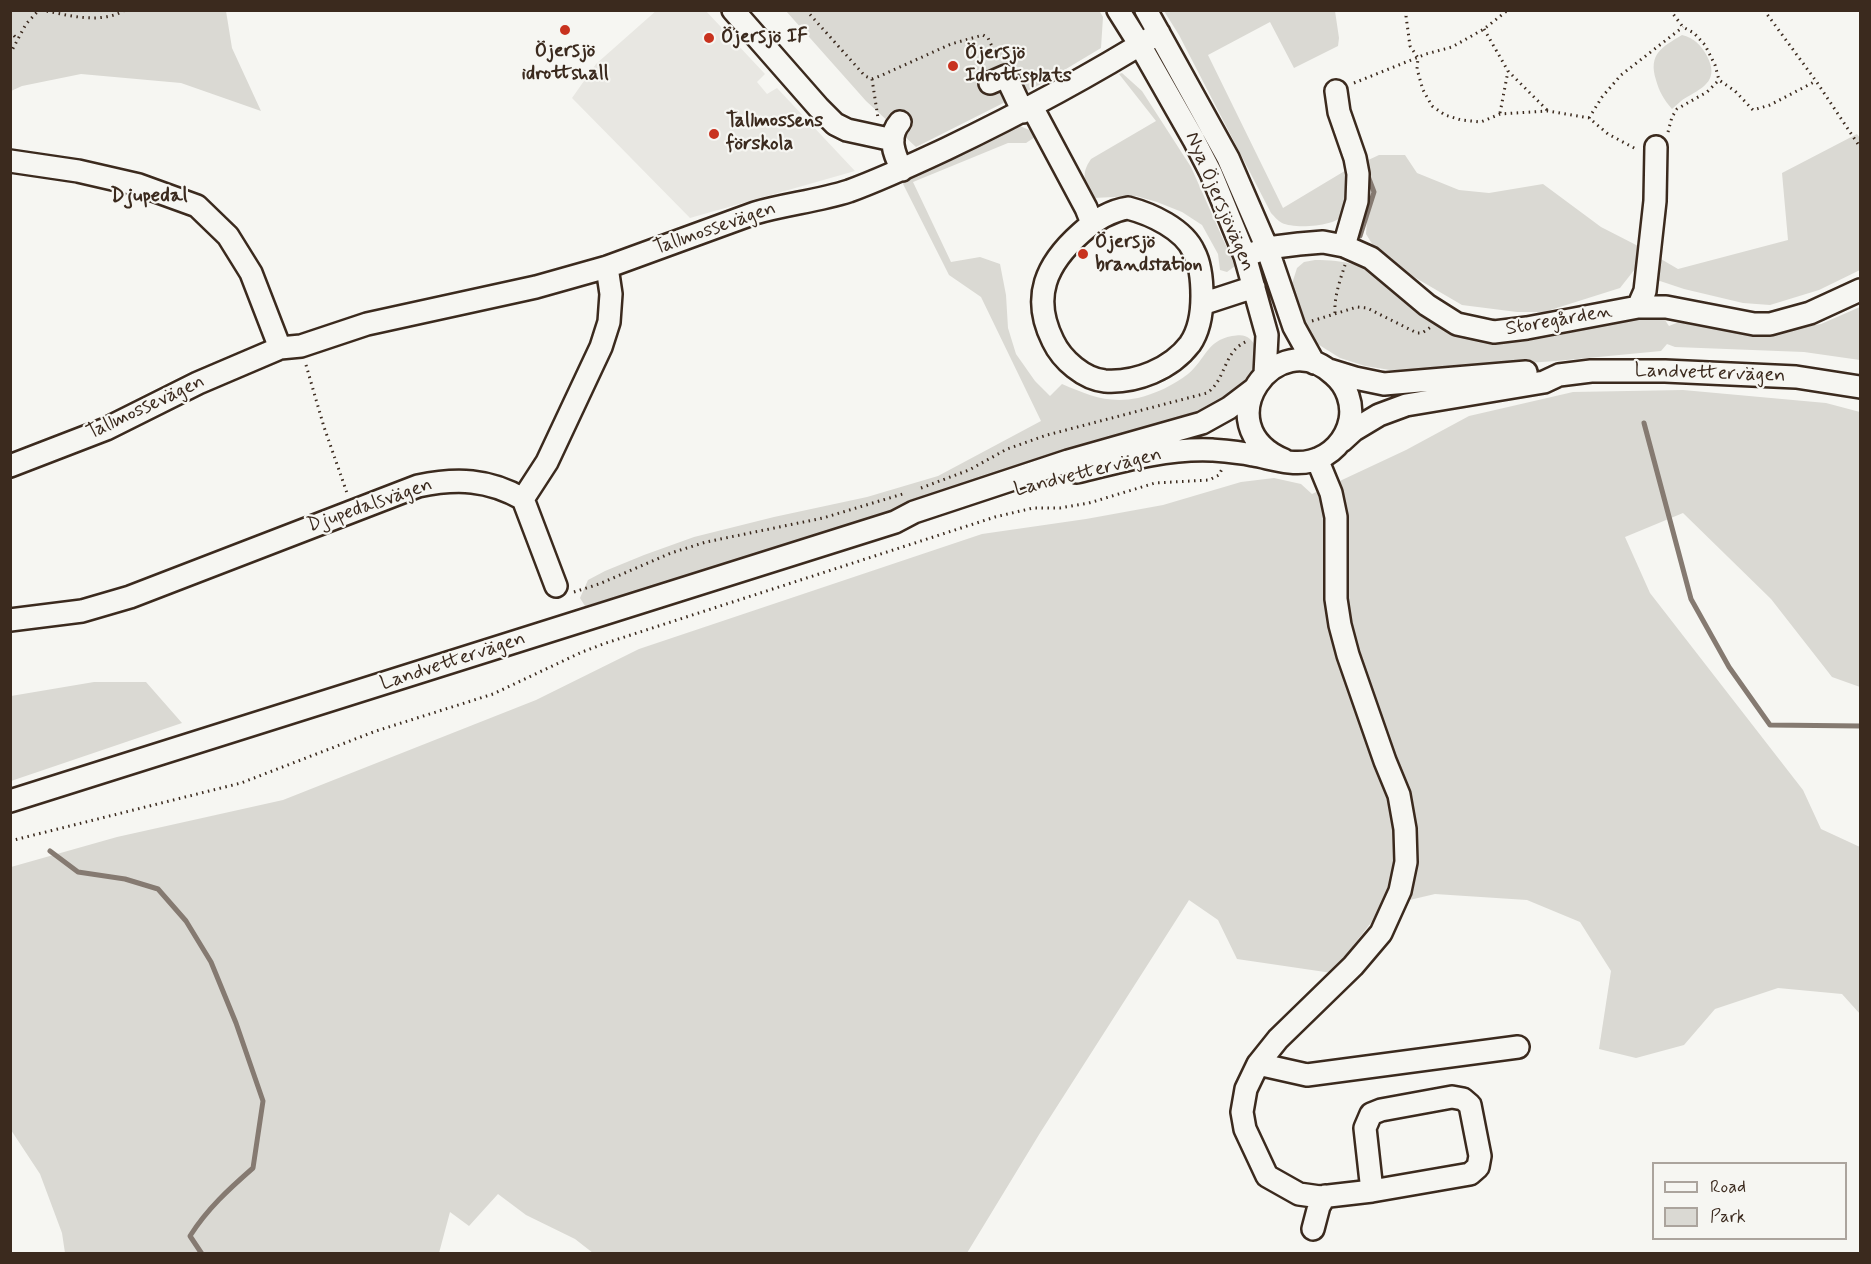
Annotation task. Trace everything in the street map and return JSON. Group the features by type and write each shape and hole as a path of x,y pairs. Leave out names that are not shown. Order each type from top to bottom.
{"street":[{"path":"733,10 835,124 847,130 891,133 893,151 902,170"},
{"name":"Nya Öjersjövägen","path":"1118,10 1211,173 1245,256 1267,335 1259,382"},
{"name":"Nya Öjersjövägen","path":"1146,10 1228,158 1267,248 1294,327 1321,366"},
{"name":"Tallmossevägen","path":"10,466 106,429 198,383 291,346 367,324 536,286 607,267 755,213 828,197 902,170 1028,110 1160,33"},
{"path":"1003,76 1028,110 1086,208 1092,223"},
{"path":"1336,91 1339,112 1355,158 1358,174 1357,201 1347,247"},
{"name":"Storegården","path":"1245,256 1267,248 1323,242 1347,247 1371,258 1427,304 1457,324 1494,332 1638,307 1645,291 1655,201 1656,147"},
{"path":"10,161 78,171 140,184 197,206 228,236 291,346"},
{"path":"1128,208 1161,220 1178,232 1194,251 1202,279 1202,304 1199,324 1191,343 1179,356 1163,368 1144,376 1104,381 1086,374 1069,363 1056,348 1047,329 1042,310 1043,290 1049,270 1059,253 1092,223 1115,210 1128,208"},
{"path":"556,586 523,499 547,462 601,347 609,322 611,294 607,267"},
{"path":"1202,304 1254,287"},
{"path":"1638,307 1665,307 1742,322 1770,324 1810,313 1860,290"},
{"name":"Landvettervägen","path":"10,801 895,522 914,512 1068,461 1148,437 1184,429 1217,415 1276,366 1288,362 1301,361 1354,378 1384,384 1542,371 1558,375"},
{"path":"1321,366 1342,383 1349,400 1350,419 1341,442"},
{"name":"Landvettervägen","path":"895,522 916,520 1054,478 1161,453 1187,450 1224,451 1301,463 1317,459 1330,452 1354,430 1379,415 1406,405 1544,382 1558,375 1591,371 1665,370 1796,377 1860,387"},
{"path":"1259,382 1250,397 1248,415 1252,432 1268,452 1284,460"},
{"path":"1317,459 1331,493 1336,517 1336,599 1340,625 1348,655 1399,795 1405,829 1406,862 1400,891 1381,933 1353,966 1278,1039 1258,1064 1246,1089 1242,1112 1245,1129 1265,1178 1299,1194 1325,1196 1372,1191 1470,1174 1479,1167 1480,1156 1470,1105 1462,1098 1452,1097 1381,1110 1371,1114 1365,1128 1372,1191"},
{"name":"Djupedalsvägen","path":"10,620 82,611 130,597 418,486 458,480 483,483 508,490 523,499"},
{"path":"1258,1064 1307,1076 1518,1047"},
{"path":"1313,1229 1319,1206 1325,1196"}],"path":[{"path":"10,54 26,24 40,10 93,19 119,14 125,10"},
{"path":"806,10 865,76 872,79 951,44 983,35 988,38 1003,76"},
{"path":"1407,10 1410,46 1418,58 1418,69 1424,90 1432,106 1445,115 1461,120 1481,122 1500,114 1548,111 1589,118 1608,134 1638,150 1656,147 1666,139 1672,117 1677,109 1707,92 1719,80"},
{"path":"1336,91 1452,47 1484,29 1508,10"},
{"path":"1670,10 1683,27 1694,33 1705,45 1715,65 1719,80 1735,91 1753,110 1770,105 1816,81"},
{"path":"1764,10 1816,81 1860,147"},
{"path":"1589,118 1602,97 1621,75 1683,27"},
{"path":"1484,29 1508,71 1548,111"},
{"path":"10,32 18,39"},
{"path":"1500,114 1508,71"},
{"path":"872,79 891,133"},
{"path":"1335,313 1338,286 1347,247"},
{"path":"1303,324 1357,307 1367,308 1411,331 1422,333 1444,316"},
{"path":"920,488 969,470 1007,449 1047,435 1207,393 1218,382 1233,350 1253,339"},
{"path":"291,346 324,427 353,510"},
{"path":"1207,393 1217,415"},
{"path":"10,841 241,783 376,731 492,694 598,646 995,517 1033,508 1060,508 1089,503 1155,483 1209,480 1219,475 1224,451"},
{"path":"556,586 561,593 566,594 582,590 671,553 706,542 823,518 911,492"}],"shaded area":[{"name":"Tallmossens förskola","path":"657,10 706,11 765,74 757,82 767,94 777,88 855,171 690,218 572,98 596,64"}],"green space":[{"name":"Öjersjö Idrottsplats","path":"1099,10 1103,17 1101,48 1041,84 916,147 866,101 786,11"},
{"path":"10,11 226,11 232,48 261,111 181,83 81,74 22,86 11,91"},
{"path":"1164,11 1335,11 1338,46 1294,68 1270,22 1208,55 1283,208 1353,166 1349,198 1345,213 1341,218 1315,226 1296,226 1282,223 1271,213 1179,35"},
{"path":"1682,35 1694,40 1702,48 1710,64 1711,76 1704,86 1672,109 1659,88 1654,64 1658,52"},
{"path":"1122,73 1142,91 1191,167 1235,266 1227,272 1220,270 1218,254 1202,225 1182,212 1136,196 1093,198 1085,178 1091,159 1156,121 1119,74"},
{"path":"1020,126 1034,132 1035,137 1026,143 1008,143 913,182 951,262 980,257 1000,264 1006,295 1008,328 1016,354 1035,381 1050,396 1062,384 1108,399 1138,398 1164,389 1183,378 1211,346 1223,338 1242,335 1248,337 1259,349 1257,369 1250,380 1226,402 798,544 585,606 580,598 588,580 644,555 694,537 867,497 938,476 1041,421 981,297 949,275 901,180"},
{"path":"1857,134 1860,138 1860,270 1819,290 1770,305 1743,303 1684,289 1657,280 1653,269 1635,269 1620,288 1544,312 1517,312 1462,305 1377,252 1366,234 1367,219 1374,192 1364,162 1379,155 1405,155 1417,173 1459,190 1489,193 1543,184 1601,227 1678,269 1788,240 1782,173"},
{"path":"1315,260 1341,262 1362,267 1378,277 1424,317 1442,328 1463,337 1491,342 1527,341 1647,318 1665,320 1669,326 1681,321 1749,332 1783,331 1821,324 1860,307 1860,360 1804,352 1675,347 1667,344 1661,351 1556,361 1428,370 1390,370 1365,366 1340,358 1316,343 1299,317 1291,287 1297,268 1304,262"},
{"path":"1683,390 1826,403 1860,412 1860,687 1832,677 1771,599 1683,513 1625,537 1650,593 1803,790 1821,829 1860,847 1860,1014 1842,994 1778,988 1715,1009 1684,1045 1636,1058 1599,1049 1611,971 1580,922 1527,900 1435,894 1384,906 1332,973 1237,959 1218,920 1189,900 1040,1133 967,1253 593,1253 575,1239 526,1215 498,1194 469,1226 450,1212 439,1253 65,1253 62,1233 40,1174 11,1130 11,867 117,837 283,800 536,700 639,649 982,534 1163,505 1241,482 1274,478 1301,484 1312,494 1406,450 1469,416 1573,392"},
{"path":"94,682 146,682 182,723 11,781 11,696"}],"waterway":[{"path":"1360,236 1374,192 1366,171"},
{"path":"1644,423 1691,599 1729,667 1770,725 1860,726"},
{"path":"50,851 78,872 125,879 158,889 186,921 211,962 236,1023 263,1101 253,1168 211,1208 190,1236 202,1254"}],"place":[{"name":"Öjersjö idrottshall","path":"565,30"},
{"name":"Öjersjö IF","path":"709,38"},
{"name":"Öjersjö Idrottsplats","path":"953,66"},
{"name":"Tallmossens förskola","path":"714,134"},
{"name":"Öjersjö brandstation","path":"1083,254"}],"district":[{"name":"Djupedal","path":"149,197"}]}
